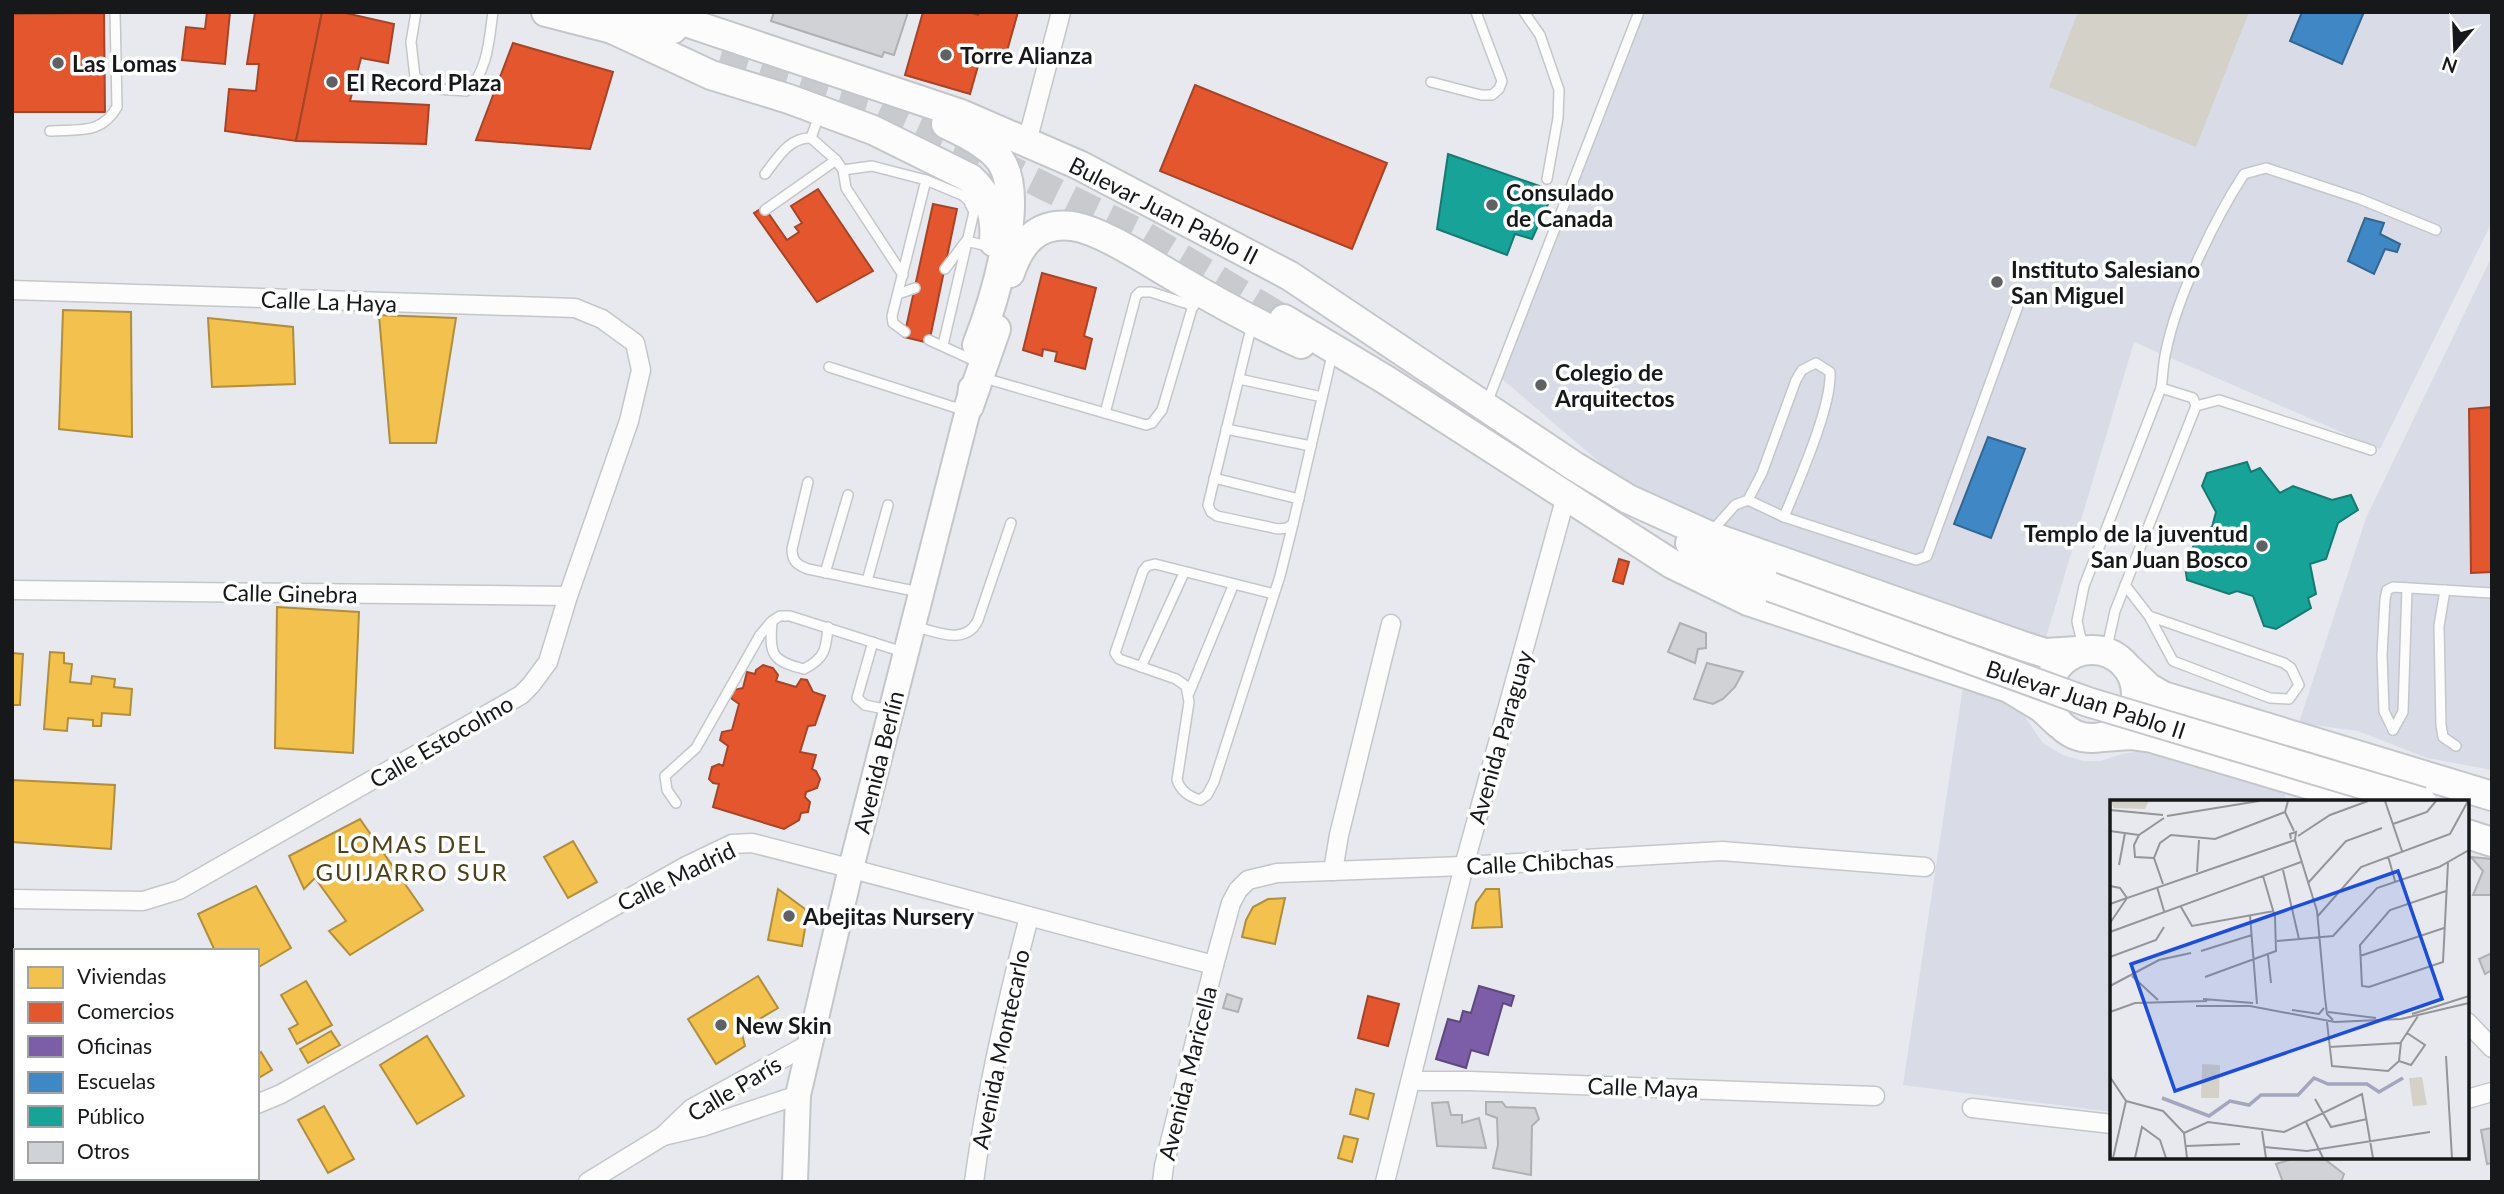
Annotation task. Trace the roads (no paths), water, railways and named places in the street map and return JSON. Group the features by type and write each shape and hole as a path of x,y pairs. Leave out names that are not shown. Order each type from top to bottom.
{"main road":[{"path":"546,12 617,20 931,116 970,135 1000,160 1008,182 1010,216 968,408"},
{"name":"Bulevar Juan Pablo II","path":"656,12 961,114 1027,142 1152,202 1290,276 1486,408 1628,499 1685,541 1764,584"},
{"path":"617,20 719,62"},
{"path":"617,20 711,75 821,110 873,130 970,178 983,190 992,205 995,227 980,244 977,361"},
{"path":"977,361 995,331 1020,247 1031,236 1052,227 1072,226 1092,232 1131,251 1195,298 1315,350 1343,358"},
{"name":"Bulevar Juan Pablo II","path":"1284,319 1672,564 1748,601 2009,688 2042,708 2058,723"},
{"name":"Bulevar Juan Pablo II","path":"1628,499 1710,536 2026,647 2045,653 2089,651"},
{"name":"Bulevar Juan Pablo II","path":"1622,532 1679,557 1764,584 2088,702 2415,800"},
{"path":"2089,651 2119,658 2129,668 2136,688 2134,709 2126,723 2100,738 2084,738 2070,733 2058,723 2050,710 2047,695 2049,680 2055,667 2066,657 2089,651"},
{"name":"Bulevar Juan Pablo II","path":"2129,668 2149,688 2163,696 2492,796"},
{"name":"Bulevar Juan Pablo II","path":"2100,738 2130,735 2152,738 2361,800"},
{"path":"2469,817 2492,823"},
{"path":"2469,835 2492,842"}],"street":[{"path":"1027,142 1061,12"},
{"name":"Calle La Haya","path":"12,290 575,308 602,319 635,343"},
{"name":"Calle Estocolmo","path":"12,899 143,901 179,890 521,695 548,662 629,421 642,370 635,343"},
{"name":"Avenida Berlín","path":"796,1182 797,1095 851,868 968,408"},
{"name":"Avenida Paraguay","path":"1385,1182 1464,866 1566,496"},
{"name":"Calle Ginebra","path":"12,590 568,596"},
{"path":"1333,871 1339,835 1391,624"},
{"name":"Calle Madrid","path":"259,1103 281,1094 686,866 732,844 752,843 905,881 1029,917 1213,965"},
{"name":"Calle Chibchas","path":"1213,965 1231,903 1238,890 1248,880 1277,873 1464,866 1722,851 1925,867"},
{"name":"Avenida Montecarlo","path":"974,1182 985,1101 1029,917"},
{"name":"Avenida Maricella","path":"1162,1182 1213,965"},
{"path":"2469,1024 2492,1048"},
{"name":"Calle París","path":"588,1182 663,1136 691,1110 809,1044"},
{"name":"Calle Maya","path":"1412,1081 1875,1097"},
{"path":"2469,1098 2492,1092"},
{"name":"Calle París","path":"663,1136 702,1127 797,1095"},
{"path":"1972,1108 2110,1124"}],"lane":[{"path":"50,131 96,129 109,120 117,107 115,12"},
{"path":"416,12 411,42 415,77 438,89 466,91 478,82 493,12"},
{"path":"1431,82 1480,95 1492,95 1499,89 1502,82 1476,12"},
{"path":"1524,12 1540,35 1559,90 1558,118 1547,178"},
{"path":"1486,408 1639,12"},
{"path":"811,138 821,110"},
{"path":"765,174 790,145 801,138 811,138 836,160 843,170 846,188 903,275"},
{"path":"765,210 836,160"},
{"path":"843,170 872,166 926,180 957,192 968,200 974,212 980,244 943,345"},
{"path":"2089,651 2077,621 2084,586 2161,388 2166,351 2181,301 2230,195 2244,174 2266,169 2360,198 2436,230"},
{"path":"905,332 893,323 892,316 926,180"},
{"path":"945,269 980,244"},
{"path":"898,294 915,288"},
{"path":"929,340 1105,413 1146,425 1157,419 1195,298 1151,292 1140,292 1136,296 1105,413"},
{"path":"1748,500 1784,517 1916,559 1927,556 2018,306"},
{"path":"1253,321 1208,505 1211,512 1217,516 1278,529 1293,524"},
{"path":"1233,586 1189,692 1177,780 1180,789 1200,800 1207,795 1214,782 1274,594 1322,397 1343,358"},
{"path":"1710,536 1735,505 1748,500 1762,474 1796,380 1802,370 1816,363 1830,372 1831,385 1810,451 1784,517"},
{"path":"830,367 968,408"},
{"path":"1239,379 1322,397"},
{"path":"2089,651 2115,611 2196,405 2193,398 2161,388"},
{"path":"2196,405 2219,400 2371,450"},
{"path":"1226,429 1311,446"},
{"path":"1214,478 1299,499"},
{"path":"808,482 792,557 802,567 921,593"},
{"path":"825,572 848,495"},
{"path":"867,581 888,505"},
{"path":"912,626 957,636 970,632 978,620 1011,523"},
{"path":"1189,692 1186,686 1176,679 1119,659 1115,653 1147,566 1155,564 1233,586 1274,594"},
{"path":"1140,667 1184,573"},
{"path":"2125,585 2149,616 2173,661 2270,698 2289,699 2300,685 2291,668 2284,663 2149,616"},
{"path":"2407,588 2404,703 2403,712 2393,730 2384,711 2382,655 2385,599 2388,590 2393,587 2492,593"},
{"path":"2445,590 2439,626 2441,725 2443,737 2456,746"},
{"path":"676,803 667,790 666,776 696,748 748,652 772,621 780,616 790,616 905,653"},
{"path":"772,621 773,653 782,663 804,669 823,656 828,627"},
{"path":"873,642 857,698 865,705 891,711"}],"tunnel":[{"path":"719,62 880,109 979,154 1144,235 1284,319"}],"place":[{"name":"Torre Alianza","path":"946,55"},
{"name":"Las Lomas","path":"58,63"},
{"name":"El Record Plaza","path":"332,82"},
{"name":"Consulado de Canada","path":"1492,205"},
{"name":"Instituto Salesiano San Miguel","path":"1997,282"},
{"name":"Colegio de Arquitectos","path":"1541,385"},
{"name":"Templo de la juventud San Juan Bosco","path":"2262,546"},
{"name":"Abejitas Nursery","path":"789,916"},
{"name":"New Skin","path":"721,1025"}],"district":[{"name":"LOMAS DEL GUIJARRO SUR","path":"412,857"}]}
